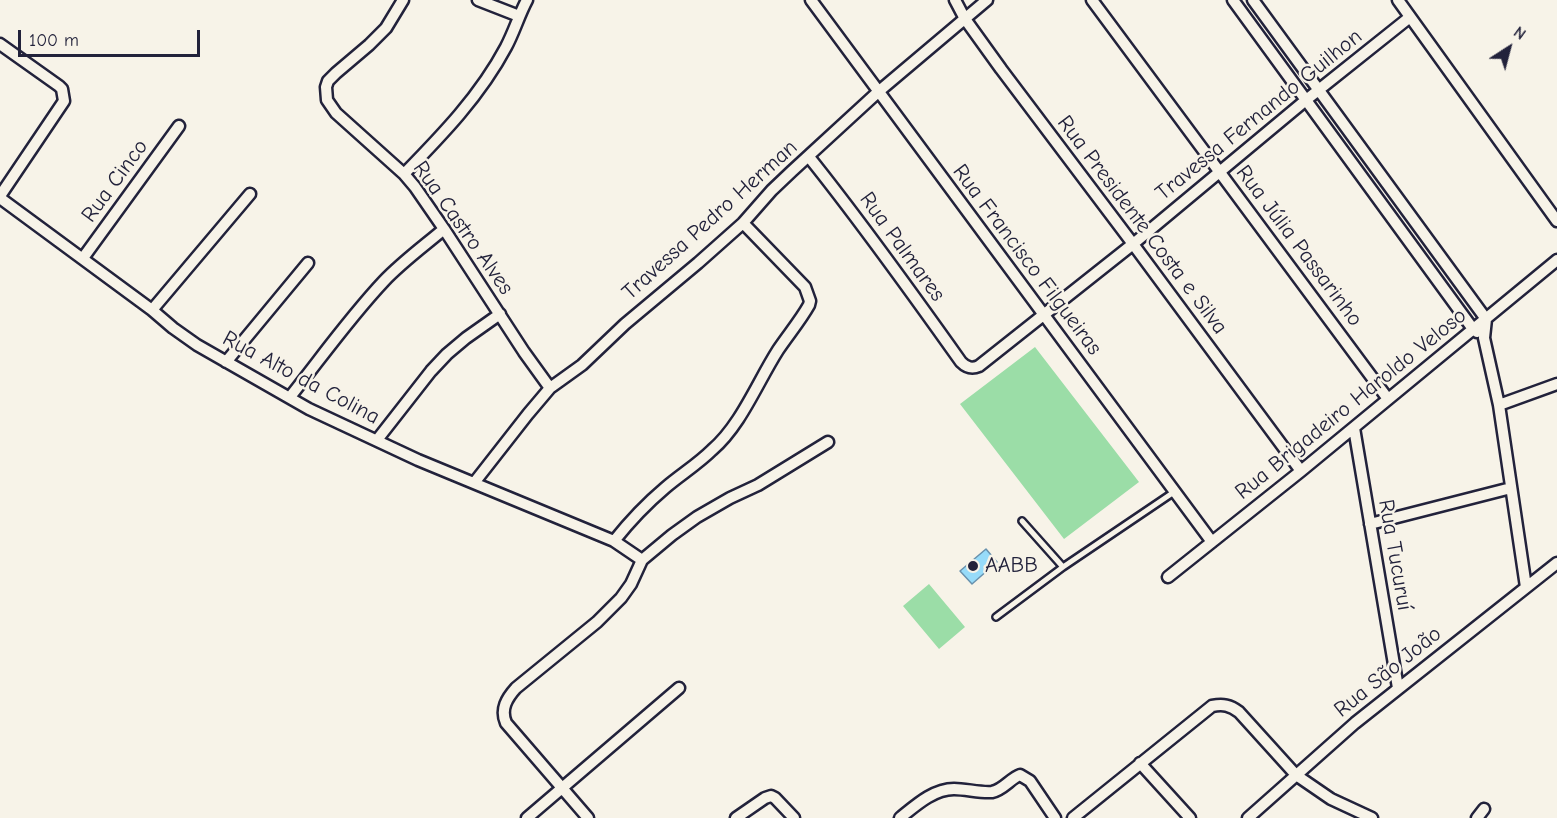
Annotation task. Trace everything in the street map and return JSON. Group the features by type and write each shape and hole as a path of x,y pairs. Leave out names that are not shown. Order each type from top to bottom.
{"street":[{"name":"Rua Castro Alves","path":"403,0 386,28 336,73 326,87 326,96 336,113 404,174 415,187 550,388"},
{"path":"478,0 519,16"},
{"path":"404,174 476,95 508,45 527,0"},
{"name":"Rua Francisco Filgueiras","path":"811,0 1212,542"},
{"name":"Rua Presidente Costa e Silva","path":"955,0 965,19 1049,134 1302,471"},
{"name":"Travessa Pedro Herman","path":"474,483 550,388 582,365 625,324 698,263 743,223 772,190 878,92 987,0"},
{"name":"Rua Júlia Passarinho","path":"1092,0 1388,399"},
{"path":"1233,0 1473,329 1484,338"},
{"path":"1253,0 1486,319 1484,338 1499,405 1526,587"},
{"path":"1398,0 1557,221"},
{"name":"Travessa Fernando Guilhon","path":"961,363 967,368 979,366 1133,244 1318,90 1410,17"},
{"path":"0,44 59,86 62,89 64,101 0,197"},
{"name":"Rua Cinco","path":"83,258 179,126"},
{"name":"Rua Palmares","path":"809,157 879,246 961,363"},
{"path":"152,310 250,194"},
{"name":"Rua Alto da Colina","path":"0,197 189,340 309,409 418,460 614,541 642,560"},
{"path":"614,541 630,520 646,505 723,440 809,305 810,301 805,287 743,223"},
{"path":"290,397 353,316 384,281 444,229"},
{"name":"Rua Brigadeiro Haroldo Veloso","path":"1168,577 1302,471 1557,260"},
{"path":"226,362 308,263"},
{"path":"377,440 447,354 500,314"},
{"path":"1499,405 1557,384"},
{"name":"Rua Tucuruí","path":"1354,428 1398,688"},
{"path":"588,818 510,727 503,716 509,696 597,622 621,598 631,584 642,560 672,535 730,498 758,485 828,442"},
{"path":"1370,524 1511,488"},
{"name":"Rua São João","path":"1248,818 1398,688 1557,562"},
{"path":"527,818 679,688"},
{"path":"1072,818 1212,706 1221,705 1235,709 1296,775 1331,799 1372,818"},
{"path":"1140,763 1190,818"},
{"path":"900,818 939,791 952,789 991,792 1018,775 1025,776 1030,781 1055,818"},
{"path":"736,818 771,796 794,818"},
{"path":"1477,818 1484,809"}],"lane":[{"path":"996,617 1063,567 1174,492"},
{"path":"1022,521 1063,567"}],"green space":[{"path":"1035,347 1139,482 1064,539 960,404"},
{"path":"929,584 965,627 939,649 903,606"}],"water":[{"path":"986,549 997,562 972,584 960,571"}],"place":[{"name":"AABB","path":"973,566"}]}
